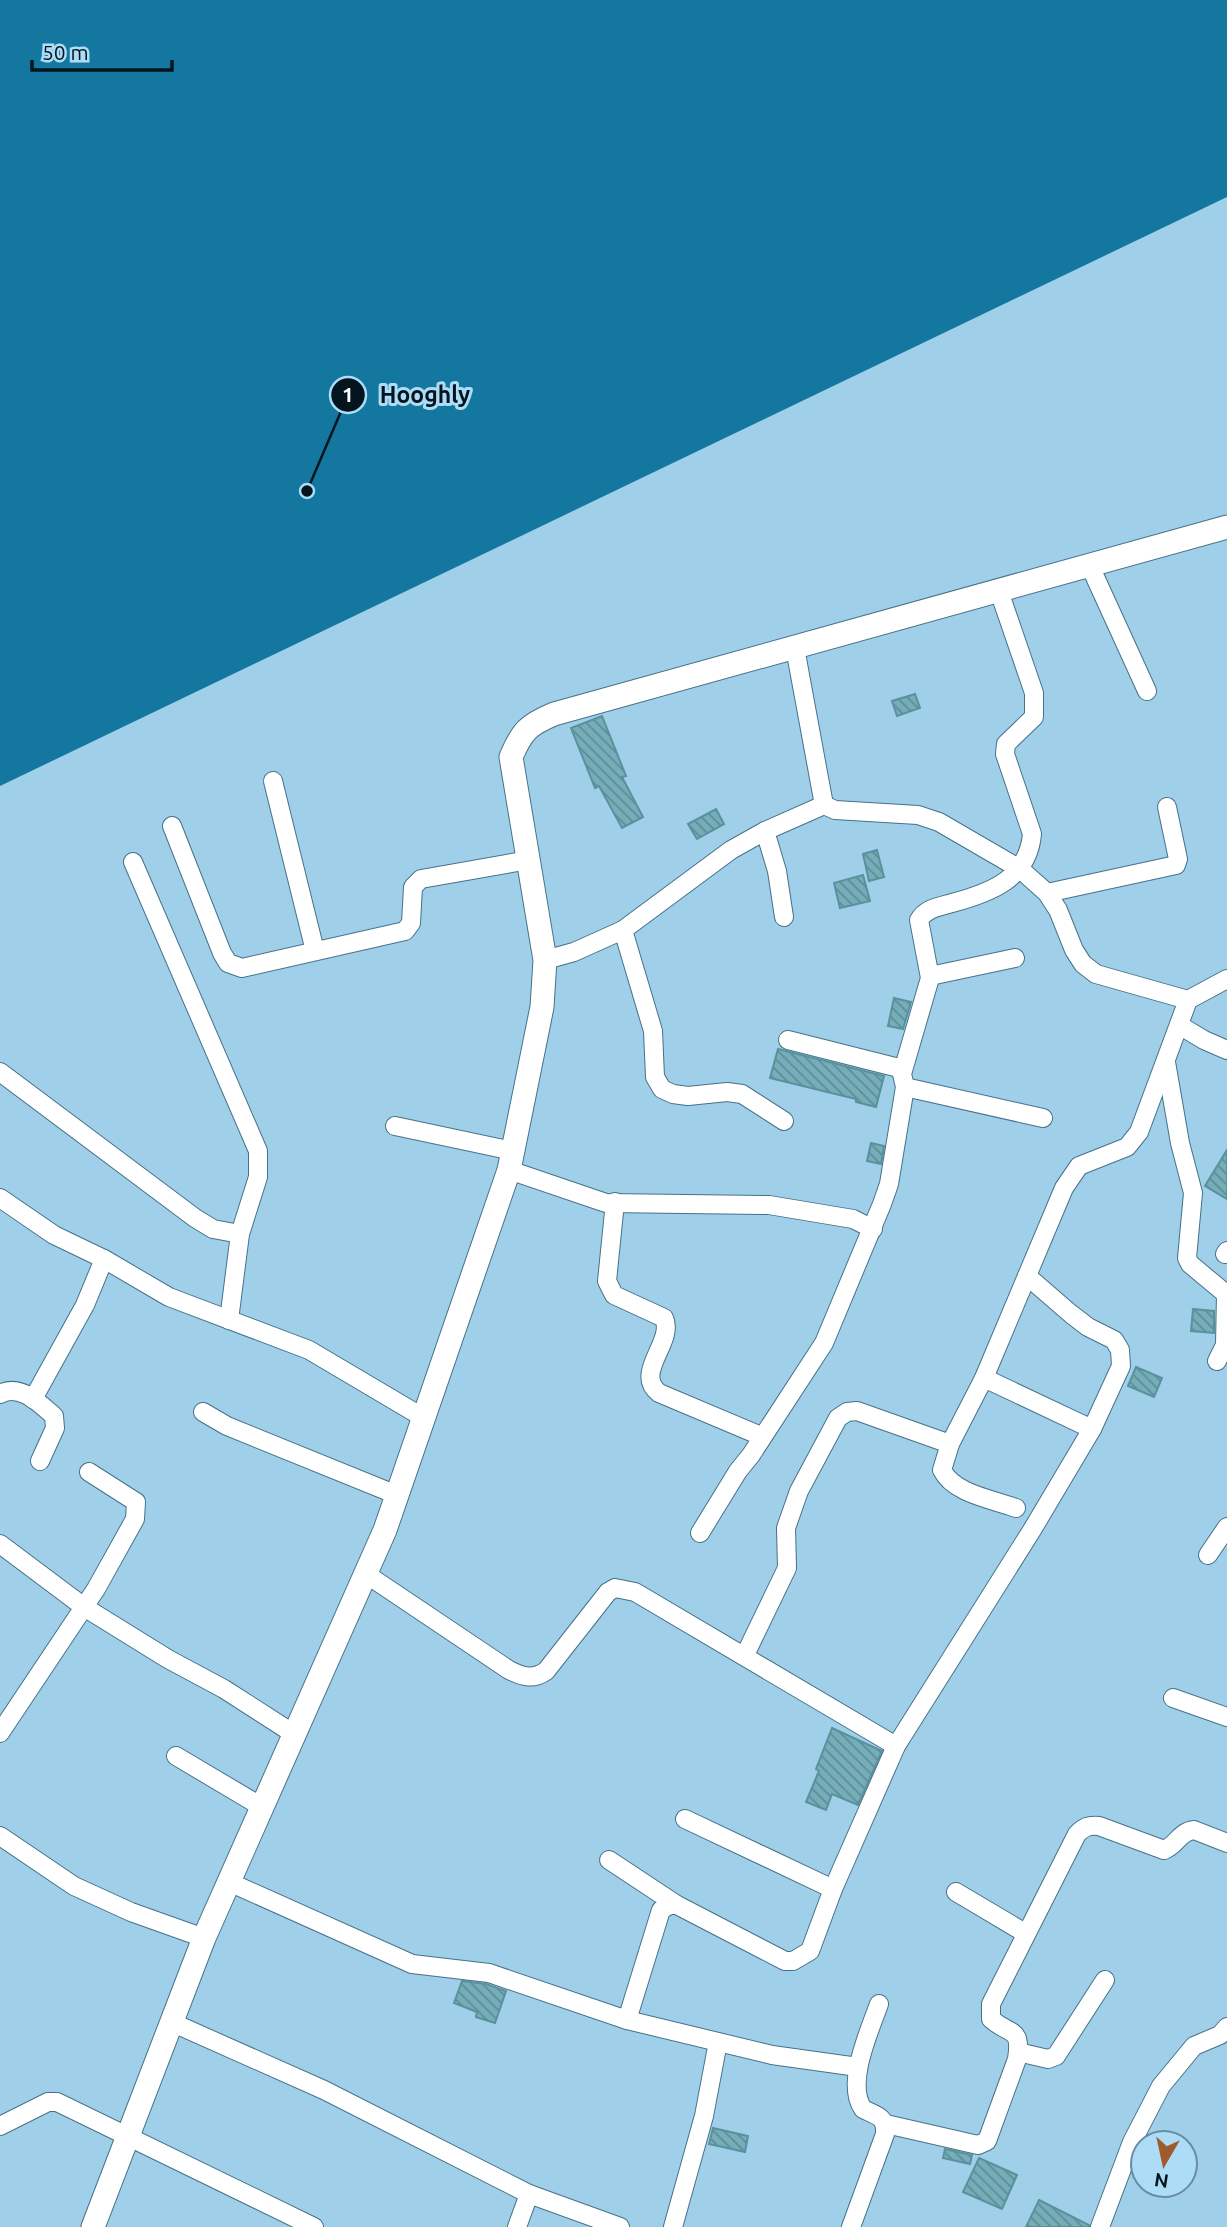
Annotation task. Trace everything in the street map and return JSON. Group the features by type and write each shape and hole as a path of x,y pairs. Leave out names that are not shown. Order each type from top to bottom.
{"street":[{"path":"93,2227 204,1938 386,1530 511,1161 541,1007 545,960 511,757 519,737 531,724 554,714 1227,527"},
{"path":"1090,566 1147,691"},
{"path":"700,1533 824,1343 873,1229 889,1184 904,1078 930,976 919,920 921,915 932,909 977,897 999,886 1020,869 1031,844 1031,834 1005,754 1006,744 1034,717 1034,693 999,591"},
{"path":"795,648 824,805"},
{"path":"273,781 316,951"},
{"path":"545,960 574,952 623,930 731,850 765,831 824,805 835,810 918,815 939,821 1020,869 1047,893 1058,910 1074,950 1083,964 1096,974 1188,1000"},
{"path":"1047,893 1176,865 1178,859 1167,807"},
{"path":"172,826 222,953 228,963 242,968 405,931 411,923 412,887 421,879 528,860"},
{"path":"765,831 777,871 784,917"},
{"path":"133,862 258,1151 258,1177 240,1234 229,1320"},
{"path":"623,930 653,1031 655,1077 662,1088 673,1094 688,1096 727,1092 742,1094 784,1121"},
{"path":"930,976 1015,958"},
{"path":"1016,1508 960,1488 950,1480 942,1469 950,1444 984,1378 1064,1188 1079,1166 1128,1147 1139,1132 1188,1000 1227,979"},
{"path":"1179,1025 1227,1050"},
{"path":"788,1040 904,1078 1042,1118"},
{"path":"1166,1059 1180,1143 1193,1193 1187,1258 1190,1264 1226,1294 1225,1345 1216,1363"},
{"path":"0,1072 195,1218 212,1229 240,1234"},
{"path":"395,1126 511,1161 606,1202 769,1205 853,1219 873,1229"},
{"path":"0,1198 54,1235 104,1259 169,1297 309,1350 424,1418"},
{"path":"615,1202 607,1281 610,1289 614,1295 664,1318 667,1327 650,1373 649,1382 652,1388 761,1436"},
{"path":"33,1399 85,1305 104,1259"},
{"path":"609,1860 677,1905 785,1961 793,1962 810,1951 833,1889 896,1746 1092,1429 1121,1366 1120,1350 1114,1340 1079,1321 1027,1276"},
{"path":"984,1378 1092,1429"},
{"path":"0,1394 9,1390 24,1394 54,1416 57,1422 40,1461"},
{"path":"745,1655 787,1568 786,1528 799,1491 838,1418 847,1412 857,1411 950,1444"},
{"path":"203,1412 227,1426 397,1495"},
{"path":"0,1733 84,1608 127,1536 137,1510 136,1502 89,1472"},
{"path":"1208,1555 1227,1527"},
{"path":"0,1544 84,1608 167,1659 224,1689 294,1734"},
{"path":"366,1574 521,1676 533,1677 546,1671 602,1598 615,1588 635,1592 896,1746"},
{"path":"1173,1698 1227,1717"},
{"path":"176,1756 262,1807"},
{"path":"685,1819 833,1889"},
{"path":"878,2004 858,2067 859,2104 886,2124 982,2144 987,2141 1018,2052 1016,2033 995,2023 989,2014 990,2004 1077,1834 1089,1825 1099,1826 1164,1850 1170,1848 1181,1834 1194,1829 1227,1843"},
{"path":"0,1836 74,1886 131,1912 204,1938"},
{"path":"229,1882 412,1964 489,1973 627,2020 772,2055 858,2067"},
{"path":"956,1892 1026,1933"},
{"path":"627,2020 661,1910 677,1905"},
{"path":"1018,2052 1048,2059 1056,2056 1105,1980"},
{"path":"172,2022 324,2090 529,2194 620,2227"},
{"path":"1100,2227 1132,2142 1161,2086 1194,2046 1224,2034"},
{"path":"673,2227 704,2116 718,2042"},
{"path":"0,2126 48,2102 57,2102 314,2227"},
{"path":"851,2227 885,2134 886,2124"},
{"path":"517,2227 529,2194"}],"water":[{"path":"0,0 1227,0 1227,197 0,786"}],"building":[{"path":"915,694 920,708 897,716 892,701"},
{"path":"602,716 626,776 622,777 643,817 622,828 599,786 595,788 571,728"},
{"path":"716,809 724,824 697,839 688,824"},
{"path":"877,850 884,877 869,881 863,854"},
{"path":"863,875 870,901 840,908 834,883"},
{"path":"894,998 911,1002 903,1029 888,1026"},
{"path":"778,1049 884,1076 876,1107 856,1102 856,1099 770,1078"},
{"path":"871,1143 884,1146 881,1164 867,1161"},
{"path":"1227,1150 1227,1199 1205,1186"},
{"path":"1193,1309 1214,1311 1214,1333 1191,1331"},
{"path":"1136,1367 1162,1378 1154,1397 1128,1386"},
{"path":"832,1728 882,1751 858,1805 832,1794 826,1810 806,1802"},
{"path":"462,1981 486,1984 506,1991 495,2023 476,2017 477,2012 454,2003"},
{"path":"713,2128 748,2136 745,2152 709,2144"},
{"path":"945,2149 972,2155 970,2164 943,2158"},
{"path":"979,2158 1017,2175 1002,2209 963,2192"},
{"path":"1039,2200 1089,2225 1089,2227 1026,2227"}],"place":[{"name":"Hooghly","path":"307,491"}]}
